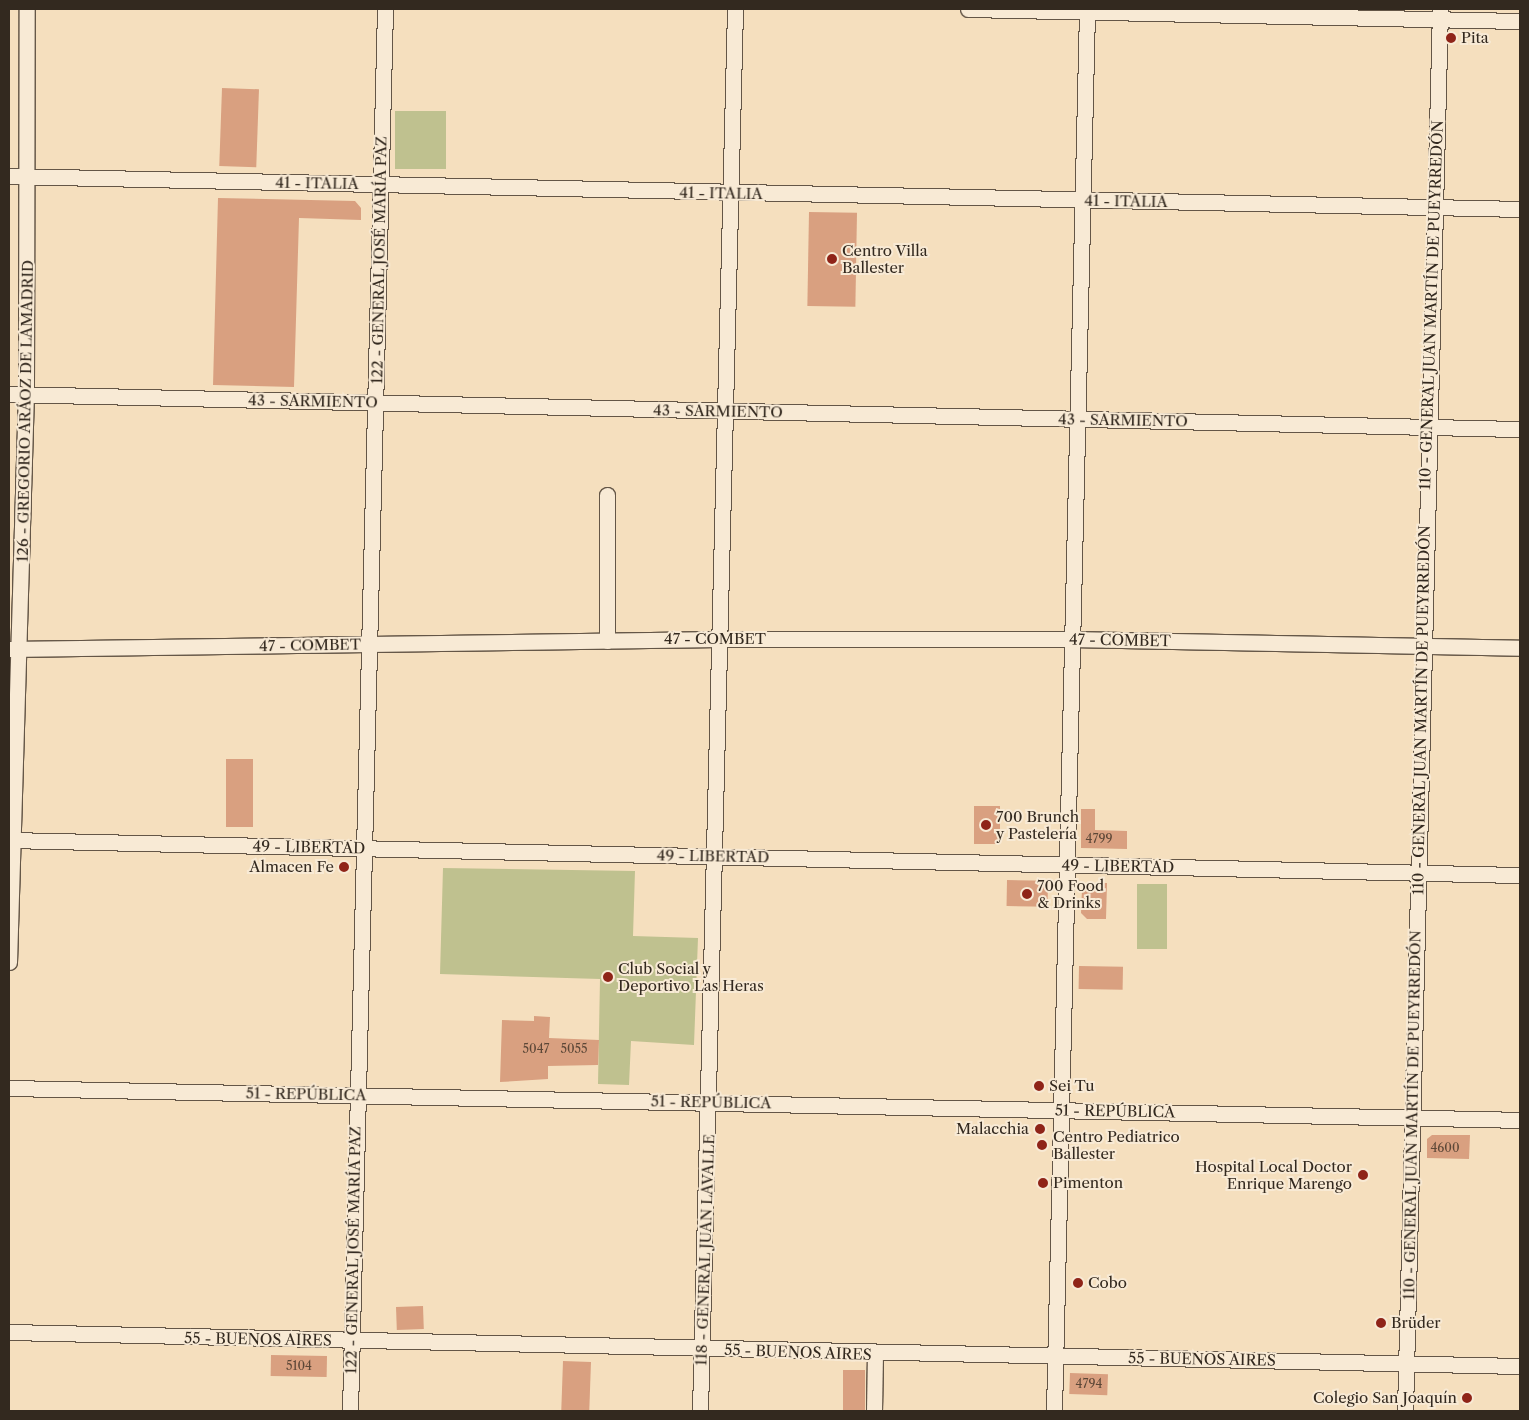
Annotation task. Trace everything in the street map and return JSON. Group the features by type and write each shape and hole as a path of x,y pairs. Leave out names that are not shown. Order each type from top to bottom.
{"street":[{"name":"126 - GREGORIO ARÁOZ DE LAMADRID","path":"9,962 14,649 26,394 27,9"},
{"name":"122 - GENERAL JOSÉ MARÍA PAZ","path":"350,1411 355,1094 367,849 384,9"},
{"name":"118 - GENERAL JUAN LAVALLE","path":"700,1411 710,1102 714,856 735,9"},
{"path":"968,9 1439,14 1520,21"},
{"path":"1054,1411 1070,639 1087,10"},
{"name":"110 - GENERAL JUAN MARTÍN DE PUEYRREDÓN","path":"1405,1411 1418,873 1421,644 1439,14"},
{"name":"41 - ITALIA","path":"9,176 730,194 1520,209"},
{"name":"43 - SARMIENTO","path":"9,394 1520,429"},
{"path":"607,495 607,641"},
{"name":"47 - COMBET","path":"14,649 719,639 1070,639 1421,644 1520,648"},
{"name":"49 - LIBERTAD","path":"10,840 1520,875"},
{"name":"51 - REPÚBLICA","path":"9,1088 1520,1120"},
{"name":"55 - BUENOS AIRES","path":"9,1332 702,1348 875,1354 1520,1366"},
{"path":"874,1411 875,1354"}],"green space":[{"path":"395,111 446,111 446,169 395,169"},
{"name":"Club Social y Deportivo Las Heras","path":"443,868 635,871 633,936 698,938 694,1045 631,1041 629,1085 598,1084 600,979 440,974"},
{"path":"1137,884 1167,884 1167,949 1137,949"}],"building":[{"path":"222,88 259,89 256,167 219,166"},
{"path":"218,198 355,201 361,208 361,220 299,218 294,387 213,385"},
{"name":"Centro Villa Ballester","path":"809,212 857,213 855,307 807,306"},
{"path":"226,759 253,759 253,827 226,827"},
{"name":"700 Brunch y Pastelería","path":"974,806 1000,806 1000,844 974,844"},
{"path":"1081,809 1095,809 1095,830 1127,831 1127,849 1081,848"},
{"name":"700 Food & Drinks","path":"1007,880 1048,881 1048,907 1007,906"},
{"path":"1088,883 1107,883 1106,919 1087,919 1081,913 1082,889"},
{"path":"1079,966 1123,967 1123,990 1079,989"},
{"path":"534,1016 550,1017 549,1038 599,1040 598,1065 548,1066 548,1079 500,1082 502,1020 534,1021"},
{"path":"1432,1135 1470,1135 1469,1159 1427,1158 1427,1139"},
{"path":"423,1306 424,1329 397,1330 396,1307"},
{"path":"271,1355 327,1356 327,1377 271,1376"},
{"path":"563,1361 591,1362 589,1411 561,1411"},
{"path":"843,1370 865,1370 865,1411 843,1411"},
{"path":"1070,1373 1108,1374 1107,1395 1069,1394"}],"place":[{"name":"Pita","path":"1451,38"},
{"name":"Centro Villa Ballester","path":"832,259"},
{"name":"700 Brunch y Pastelería","path":"986,825"},
{"name":"Almacen Fe","path":"344,867"},
{"name":"700 Food & Drinks","path":"1027,894"},
{"name":"Club Social y Deportivo Las Heras","path":"608,977"},
{"name":"Sei Tu","path":"1039,1086"},
{"name":"Malacchia","path":"1040,1129"},
{"name":"Centro Pediatrico Ballester","path":"1042,1145"},
{"name":"Hospital Local Doctor Enrique Marengo","path":"1363,1175"},
{"name":"Pimenton","path":"1043,1183"},
{"name":"Cobo","path":"1078,1283"},
{"name":"Brüder","path":"1381,1323"},
{"name":"Colegio San Joaquín","path":"1467,1398"}]}
